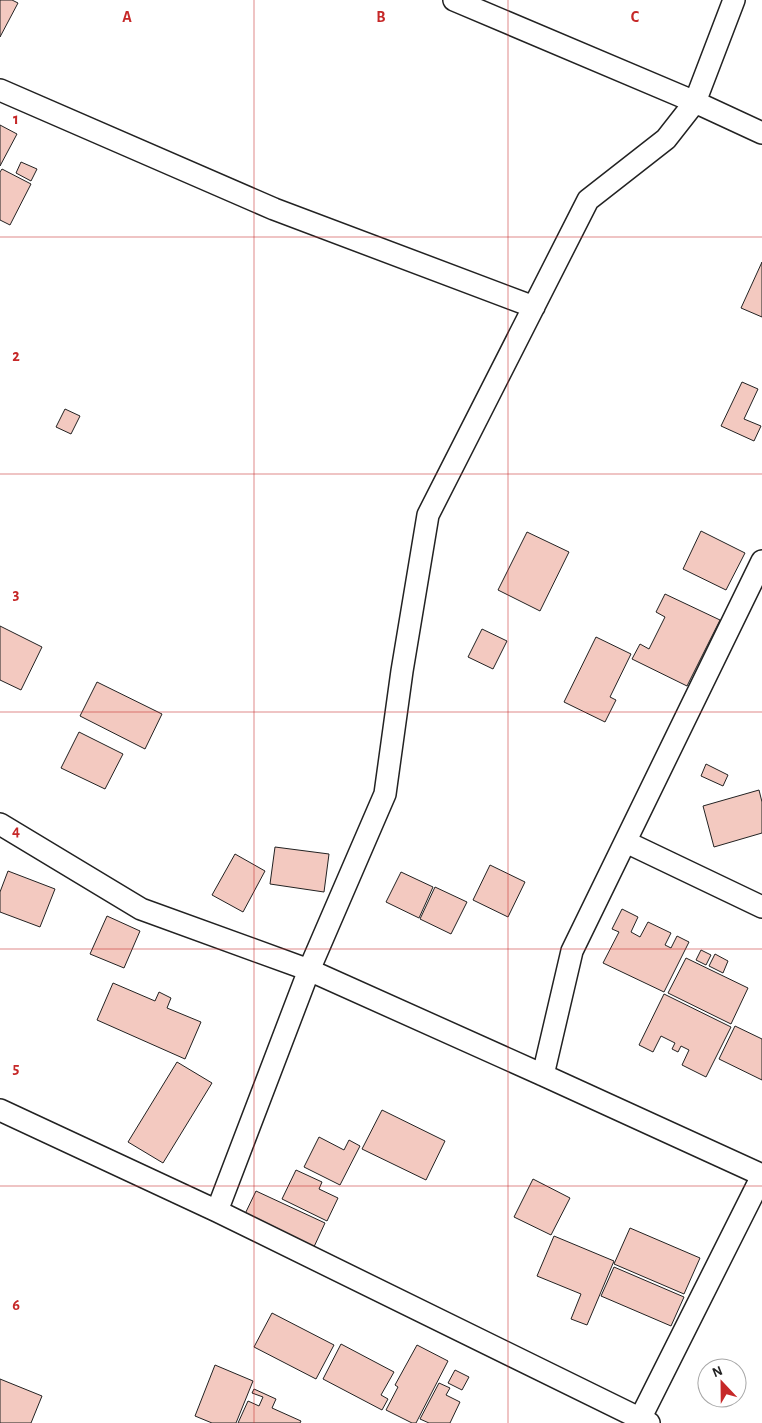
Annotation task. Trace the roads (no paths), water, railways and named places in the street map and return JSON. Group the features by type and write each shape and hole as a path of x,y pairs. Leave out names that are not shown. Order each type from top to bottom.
{"street":[{"path":"454,0 695,102 762,133"},
{"path":"217,1211 309,970 385,794 402,671 428,515 588,200 666,139 695,102 734,0"},
{"path":"0,90 274,209 534,308"},
{"path":"543,1075 572,951 762,561"},
{"path":"0,824 141,909 309,970 762,1176 642,1422 217,1211 0,1110"},
{"path":"626,842 762,907"}]}
